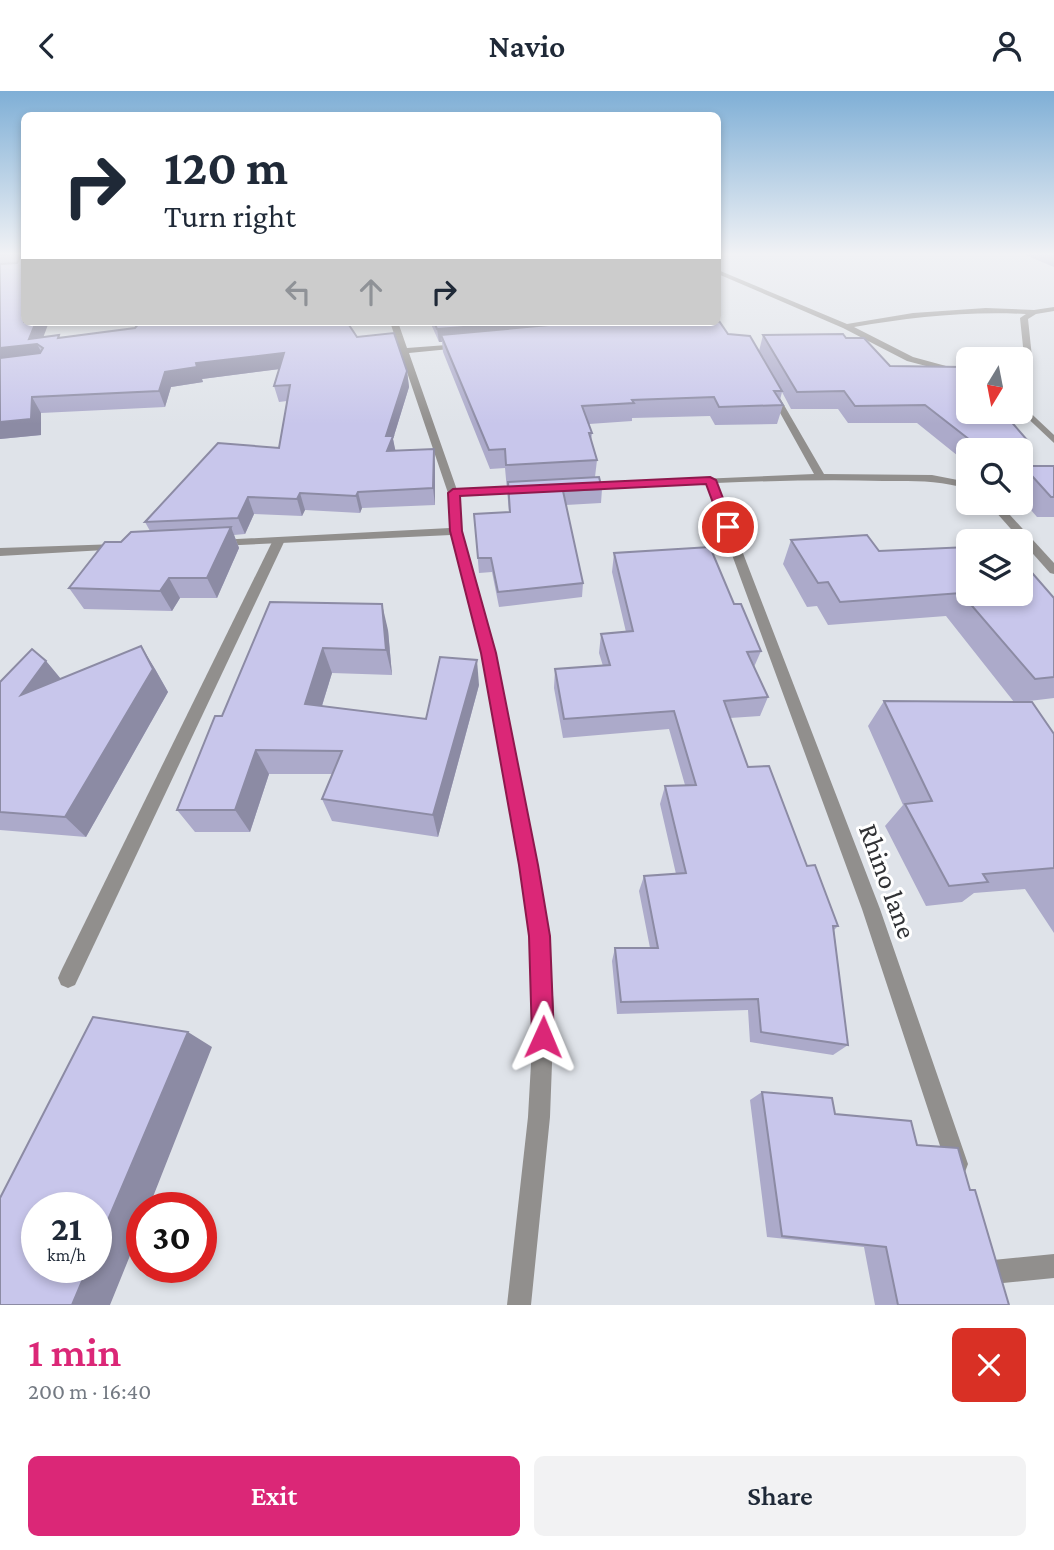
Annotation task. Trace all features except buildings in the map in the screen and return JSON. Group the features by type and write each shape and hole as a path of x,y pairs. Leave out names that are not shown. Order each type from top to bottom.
{"street":[{"path":"810,311 910,359 956,372"},
{"path":"846,326 913,315 976,311"},
{"path":"996,311 1034,313 1046,311"},
{"path":"1025,347 1028,331 1024,318 1034,313"},
{"path":"396,326 453,493 456,531 489,653 540,936 544,1010 539,1117 519,1305"},
{"path":"405,351 473,345"},
{"path":"768,384 820,475"},
{"path":"1033,419 1054,440"},
{"path":"571,488 820,475 956,483"},
{"name":"Rhino lane","path":"710,480 871,909 962,1181"},
{"path":"453,493 531,490"},
{"path":"1004,515 1054,570"},
{"path":"209,543 456,531"},
{"path":"68,978 279,540"},
{"path":"0,552 125,547"},
{"path":"993,1275 1054,1266"}],"route":[{"path":"543,1037 540,936 529,865 489,653 456,531 453,493 710,480 728,527"}]}
